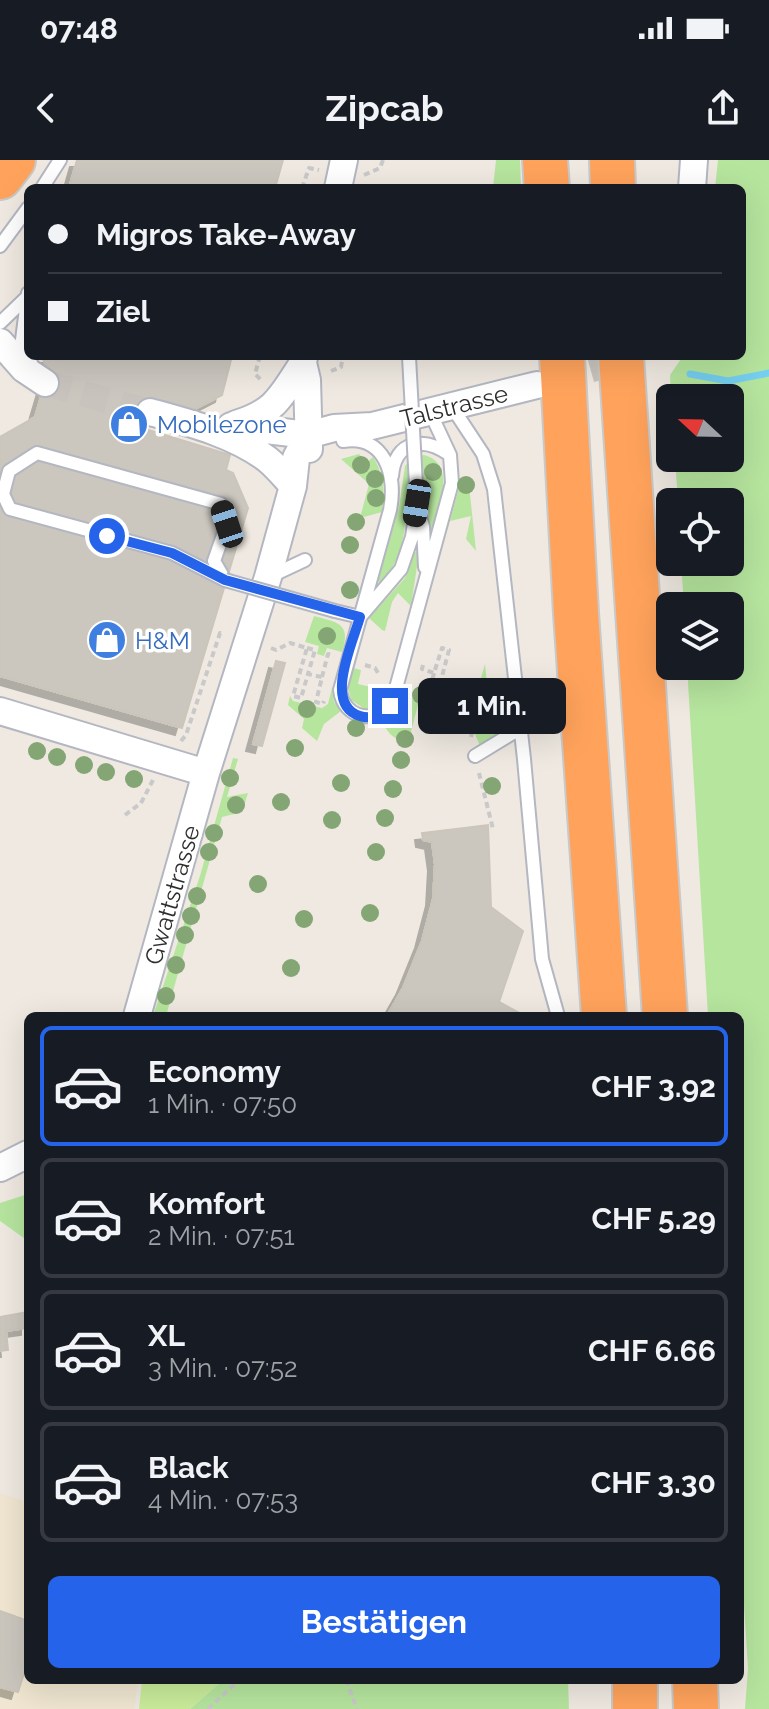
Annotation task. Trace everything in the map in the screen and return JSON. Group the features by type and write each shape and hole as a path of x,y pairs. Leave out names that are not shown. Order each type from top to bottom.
{"highway":[{"path":"0,177 13,160"},
{"path":"545,160 547,184"},
{"path":"556,160 556,184"},
{"path":"612,160 613,184"},
{"path":"621,360 665,1012"},
{"path":"549,371 576,613 604,1012"},
{"path":"635,1684 635,1709"},
{"path":"695,1684 696,1709"}],"street":[{"path":"692,184 694,160"},
{"path":"0,342 24,369 45,383"},
{"path":"220,427 254,418 272,407 280,400 303,360"},
{"name":"Gwattstrasse","path":"293,486 309,465 307,380 303,360"},
{"name":"Talstrasse","path":"220,427 308,435 334,428 372,426 441,409 549,371"},
{"path":"150,412 220,427 264,457 293,486"},
{"name":"Talstrasse","path":"309,465 325,451 372,426"},
{"name":"Gwattstrasse","path":"138,1012 206,773 268,577 293,486 296,458 308,435"},
{"path":"0,711 206,773"},
{"path":"0,1168 24,1156"}],"lane":[{"path":"45,184 60,160"},
{"path":"0,246 24,213"},
{"path":"0,323 24,298"},
{"path":"24,319 24,349"},
{"path":"31,360 45,383"},
{"path":"409,360 417,503 424,533 422,591"},
{"path":"441,409 450,455 452,483 393,699 376,716 361,717 345,706 340,690 390,510 395,460 407,447 431,445 450,455"},
{"path":"441,409 483,454 494,489 521,728 542,959 557,1012"},
{"path":"343,441 360,440 373,446 385,461 392,479"},
{"path":"225,580 214,561 227,524 221,504 37,453 9,471 3,494 10,509 172,553 225,580 360,617"},
{"path":"360,617 401,569 410,546 417,503"},
{"path":"268,577 305,560"},
{"path":"475,756 521,728"}],"path":[{"path":"373,172 380,168 383,160"},
{"path":"303,184 309,168 337,171"},
{"path":"259,360 255,374 265,384"},
{"path":"336,369 341,367 342,360"},
{"path":"297,645 315,650 301,698 293,696 307,648"},
{"path":"125,815 141,803 165,759 186,735 215,647"},
{"path":"442,648 449,650 438,699 428,697 434,673 442,648"},
{"path":"333,668 336,657 348,660"},
{"path":"425,657 422,669 434,673"},
{"path":"326,692 323,704 316,702 327,658"},
{"path":"308,674 322,677"},
{"path":"471,733 478,710 473,709"},
{"path":"475,756 493,829"},
{"path":"208,1709 235,1684"},
{"path":"348,1684 357,1709"}],"shaded area":[{"path":"0,1493 24,1501 24,1684 137,1684 134,1709 0,1709"}],"green space":[{"path":"496,160 520,160 521,184 493,184"},
{"path":"718,160 769,160 769,1709 745,1709 748,1668 744,1605 744,1012 708,1012 688,680 744,680 744,592 683,592 682,576 744,576 744,488 677,488 676,472 744,472 744,384 670,384 670,375 680,360 746,360 746,184 715,184"},
{"path":"359,454 367,462 373,457 383,491 382,512 360,518 369,484 341,459"},
{"path":"424,455 434,460 443,477 441,500 432,532 429,531 428,503 405,505 401,547 380,583 378,581 399,507 405,466 412,458"},
{"path":"464,479 469,485 476,551 466,539 471,516 450,521"},
{"path":"415,552 419,553 411,606 398,593 392,602 385,631 382,630 369,618 405,578"},
{"path":"314,616 341,626 345,635 342,652 327,648 324,656 317,654 319,646 305,642"},
{"path":"485,664 491,725 508,712 509,725 480,746 475,734 484,706 474,703"},
{"path":"353,668 361,670 358,684 388,691 381,704 365,709 351,700 348,687"},
{"path":"332,688 334,702 341,711 324,724 317,741 302,728 304,719 288,705 290,696 293,701 322,708 328,704"},
{"path":"419,690 425,692 423,701 438,705 435,716 419,701 407,747 382,723 395,713 401,695 416,699"},
{"path":"233,758 238,759 227,797 248,793 242,812 222,817 167,1012 154,1012 200,876"},
{"path":"24,1195 24,1238 0,1221 0,1203"},
{"path":"142,1684 218,1684 190,1709 139,1709"},
{"path":"218,1684 568,1684 569,1709 190,1709"}],"building":[{"path":"77,160 283,160 276,184 70,184"},
{"path":"43,360 231,360 222,395 193,410 153,400 145,429 230,455 226,470 233,473 248,508 182,728 0,676 0,437 35,417 49,370"},
{"path":"276,661 285,663 262,746 253,744"},
{"path":"488,825 491,907 523,931 499,1002 518,1012 389,1012 403,988 422,941 433,899 435,864 432,842 423,840 422,833"},
{"path":"24,1313 24,1329 6,1331 8,1350 0,1351 0,1317"},
{"path":"0,1611 24,1620 24,1673 18,1692 0,1687"}],"waterway":[{"path":"690,374 728,381 769,373"}],"tunnel":[{"path":"553,380 624,360"},
{"path":"45,383 150,412"}],"place":[{"name":"Mobilezone","path":"129,424"},
{"name":"H&M","path":"107,640"}],"route":[{"path":"107,536 172,553 225,580 360,617 342,680 341,698 351,712 361,717 376,716 390,706"}]}
